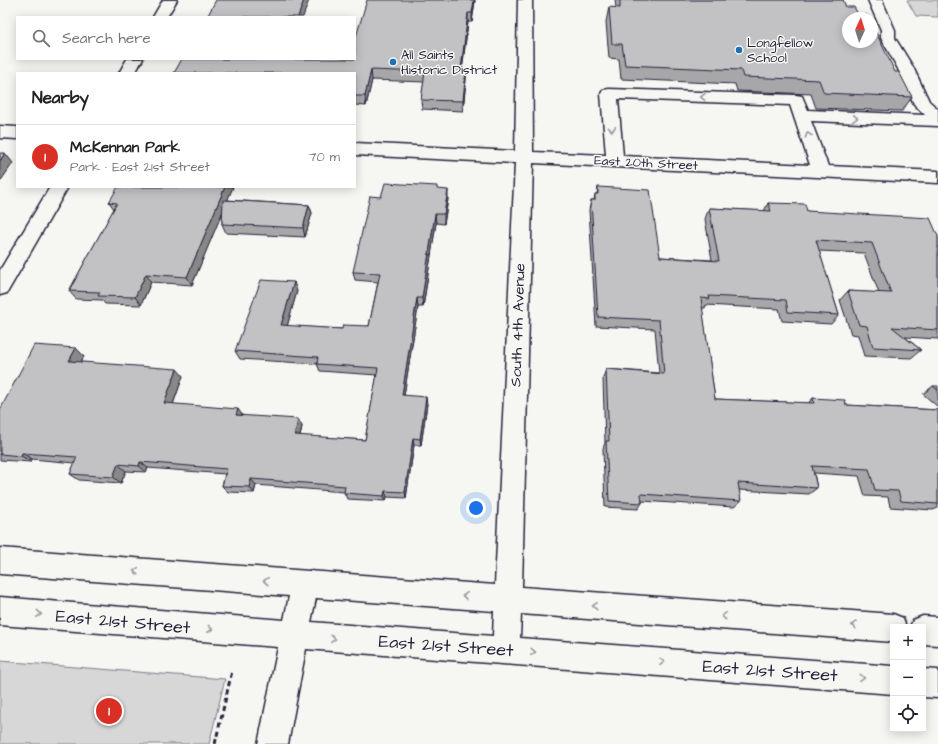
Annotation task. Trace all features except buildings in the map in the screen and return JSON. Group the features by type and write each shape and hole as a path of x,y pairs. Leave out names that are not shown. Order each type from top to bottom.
{"street":[{"path":"161,16 170,0"},
{"name":"South 4th Avenue","path":"506,650 524,157 525,0"},
{"path":"875,0 888,30 888,38 905,67 922,104 938,117"},
{"path":"128,72 134,60"},
{"path":"616,162 609,94 796,100 821,172"},
{"path":"802,116 938,121"},
{"path":"0,132 16,133"},
{"name":"East 20th Street","path":"356,149 938,177"},
{"path":"0,287 58,188"},
{"path":"0,561 890,628"},
{"path":"273,744 305,584"},
{"name":"East 21st Street","path":"0,611 294,636 506,650 890,680"},
{"path":"926,630 938,632"},
{"path":"926,683 938,684"}],"path":[{"path":"215,744 232,671"}],"shaded area":[{"path":"907,0 938,0 938,17 916,16"},
{"path":"0,661 225,679 209,744 0,744"}],"place":[{"name":"Longfellow School","path":"739,50"},
{"name":"All Saints Historic District","path":"393,62"},
{"name":"McKennan Park","path":"109,711"}]}
